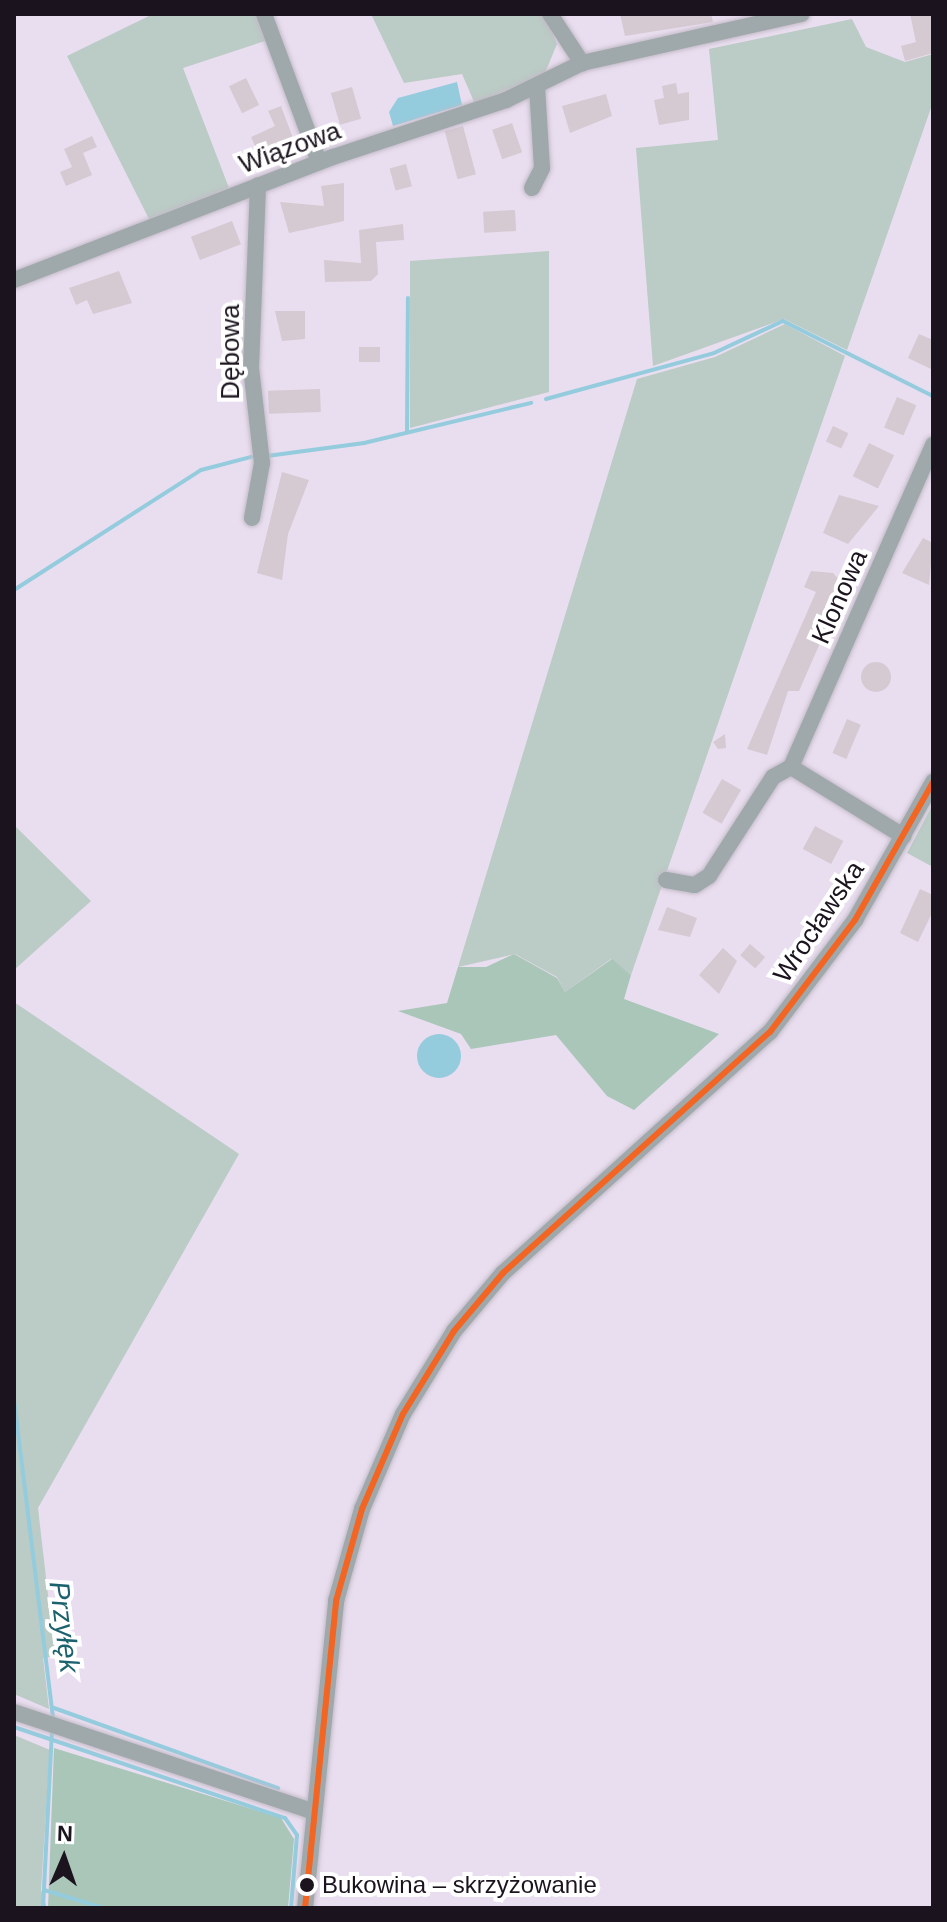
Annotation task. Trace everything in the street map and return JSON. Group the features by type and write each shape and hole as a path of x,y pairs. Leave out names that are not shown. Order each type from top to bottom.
{"street":[{"path":"264,14 319,162"},
{"path":"550,14 582,63"},
{"name":"Wiązowa","path":"14,280 319,162 537,86 582,63 802,14"},
{"path":"532,188 542,168 537,86"},
{"name":"Dębowa","path":"252,518 262,463 251,368 258,185"},
{"name":"Klonowa","path":"666,880 695,885 709,876 773,777 791,767 933,445"},
{"path":"791,767 903,836"},
{"name":"Wrocławska","path":"305,1908 312,1811 336,1601 362,1509 403,1414 454,1331 503,1273 727,1076 831,956 933,782"},
{"path":"14,1712 63,1733 312,1811"}],"shaded area":[{"path":"153,14 257,14 268,40 183,68 229,188 149,219 67,56"},
{"path":"371,14 545,14 557,44 545,73 475,104 462,74 404,83"},
{"path":"852,19 866,47 905,62 933,54 933,102 847,350 784,319 653,366 636,148 718,140 709,49"},
{"path":"549,251 549,392 410,428 410,261"},
{"path":"785,324 845,356 631,975 611,959 565,992 557,977 515,954 458,967 637,379 715,357"},
{"path":"933,804 933,867 907,853"},
{"path":"14,825 91,901 14,970"},
{"path":"14,1002 239,1154 38,1508 55,1656 43,1658 49,1709 14,1694"},
{"path":"14,1735 50,1750 41,1890 47,1908 14,1908"}],"green space":[{"path":"514,954 557,978 565,992 612,959 631,975 624,999 719,1034 634,1110 607,1096 556,1035 471,1049 461,1034 398,1011 447,1003 458,967 486,967"},
{"path":"54,1748 281,1818 294,1839 288,1908 48,1908"}],"water":[{"path":"457,82 462,105 393,126 389,112 398,98"},
{"path":"439,1034 455,1040 461,1056 455,1072 439,1078 423,1072 417,1056 423,1040"}],"building":[{"path":"620,14 711,14 713,22 625,36"},
{"path":"910,14 933,14 933,53 905,61 901,46 916,42"},
{"path":"246,78 259,105 242,113 229,86"},
{"path":"676,83 678,94 689,92 689,120 659,125 654,100 664,98 662,86"},
{"path":"352,87 361,119 340,125 331,93"},
{"path":"606,94 612,116 570,133 562,106"},
{"path":"281,106 293,138 260,157 251,137 275,126 268,111"},
{"path":"512,123 522,152 502,159 492,130"},
{"path":"463,126 476,174 458,179 445,131"},
{"path":"92,136 97,147 83,153 92,175 66,186 60,172 72,167 64,149"},
{"path":"406,164 412,186 396,191 390,168"},
{"path":"344,183 344,221 289,233 280,202 324,206 321,186"},
{"path":"515,210 516,231 484,233 483,212"},
{"path":"232,221 241,244 200,260 191,237"},
{"path":"403,224 404,240 376,242 378,274 371,281 325,282 324,260 361,263 359,230"},
{"path":"119,271 132,303 93,314 87,300 76,305 69,288"},
{"path":"275,311 305,311 305,339 282,341"},
{"path":"919,334 933,340 933,370 908,358"},
{"path":"359,347 380,347 380,362 359,362"},
{"path":"320,389 321,412 269,414 268,391"},
{"path":"897,397 916,405 903,436 884,427"},
{"path":"833,426 848,433 841,449 826,441"},
{"path":"869,443 894,455 878,489 853,476"},
{"path":"282,472 309,480 288,534 282,580 257,573"},
{"path":"839,495 879,506 848,544 823,533"},
{"path":"923,538 933,543 929,585 902,573"},
{"path":"811,571 833,573 845,586 799,691 788,691 767,755 747,749 816,592 804,587"},
{"path":"876,662 887,666 891,677 887,688 876,692 865,688 861,677 865,666"},
{"path":"847,719 861,725 846,759 833,753"},
{"path":"725,734 726,748 718,749 713,742"},
{"path":"722,779 741,790 722,824 702,813"},
{"path":"815,826 843,841 831,864 803,849"},
{"path":"920,889 933,895 933,911 918,942 900,933"},
{"path":"667,907 697,918 690,937 658,930"},
{"path":"750,944 765,957 755,968 740,955"},
{"path":"723,948 737,961 719,994 699,975"}],"waterway":[{"path":"407,431 408,298"},
{"path":"546,399 714,353 783,321 933,396"},
{"path":"267,456 364,443 531,403"},
{"path":"14,590 201,470 251,457"},
{"name":"Przyłęk","path":"14,1400 53,1719"},
{"path":"54,1708 278,1788"},
{"path":"14,1727 285,1818 297,1835 291,1908"},
{"name":"Przyłęk","path":"43,1908 52,1728"},
{"path":"44,1890 104,1908"}],"transit line":[{"path":"305,1908 336,1601 362,1509 403,1414 454,1331 503,1273 770,1032 855,920 933,782"}],"place":[{"name":"Bukowina – skrzyżowanie","path":"307,1885"}]}
